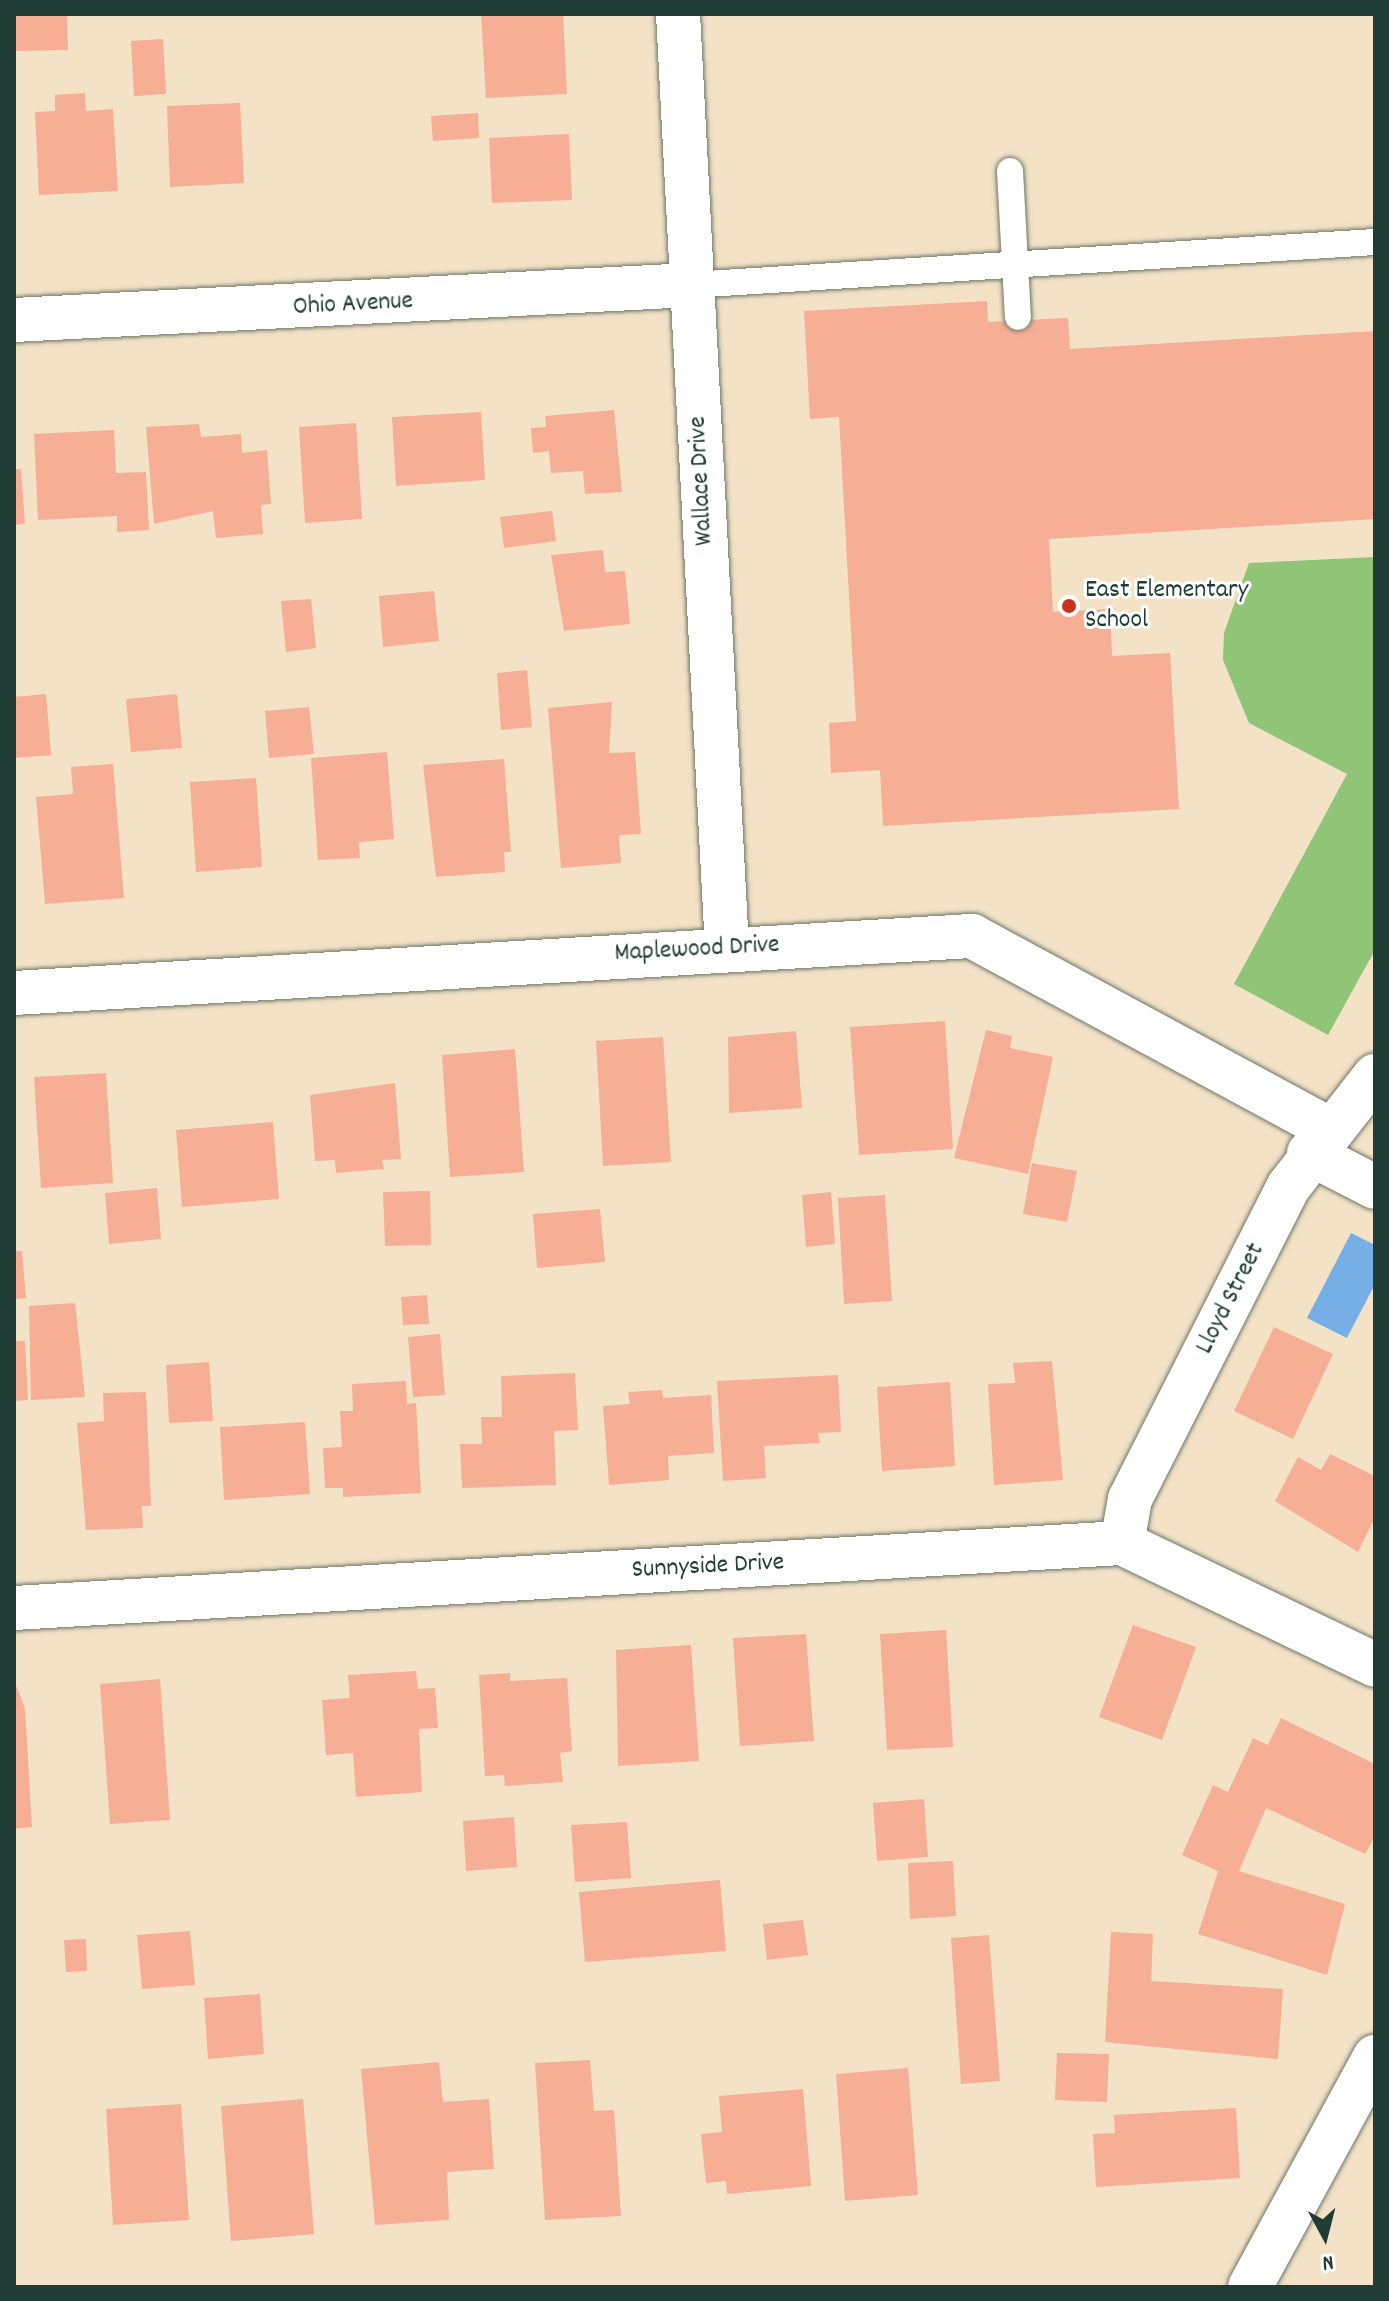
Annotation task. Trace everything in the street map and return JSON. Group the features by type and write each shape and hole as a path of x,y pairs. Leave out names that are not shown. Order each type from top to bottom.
{"street":[{"name":"Wallace Drive","path":"678,14 727,948"},
{"name":"Ohio Avenue","path":"14,320 691,285"},
{"name":"Maplewood Drive","path":"14,993 727,948 989,940 1320,1142 1375,1187"},
{"name":"Lloyd Street","path":"1122,1543 1130,1499 1320,1142 1375,1076"},
{"name":"Sunnyside Drive","path":"14,1608 1122,1543 1375,1665"},
{"path":"1250,2287 1375,2057"}],"lane":[{"path":"1010,171 1018,317"},
{"path":"691,285 1014,262 1375,242"}],"green space":[{"path":"1375,557 1375,950 1328,1035 1234,984 1347,774 1249,723 1223,660 1224,633 1249,563"}],"water":[{"path":"1351,1233 1375,1245 1375,1284 1347,1338 1307,1318"}],"building":[{"path":"14,14 67,14 68,50 15,51"},
{"path":"481,14 563,14 567,94 486,98"},
{"path":"163,39 166,94 134,96 131,41"},
{"path":"85,93 86,111 113,109 118,191 39,195 35,112 55,111 55,95"},
{"path":"240,103 244,183 170,187 167,106"},
{"path":"478,113 479,138 433,141 431,116"},
{"path":"569,134 572,200 492,203 489,138"},
{"path":"987,301 988,322 1068,318 1070,349 1375,331 1375,519 1049,539 1053,612 1110,609 1112,656 1170,653 1179,809 883,826 880,770 831,773 829,723 856,721 839,417 810,419 804,311"},
{"path":"614,410 622,492 585,494 583,471 551,473 549,451 533,453 531,428 546,427 545,416"},
{"path":"481,412 485,480 396,486 392,417"},
{"path":"356,423 362,519 305,523 299,427"},
{"path":"199,424 201,437 241,434 242,453 267,450 271,504 261,505 263,534 216,538 213,511 154,524 146,427"},
{"path":"114,430 116,473 146,472 149,530 117,532 117,516 38,520 34,434"},
{"path":"14,469 21,469 25,524 14,525"},
{"path":"552,511 556,541 504,548 500,517"},
{"path":"603,550 605,572 625,571 630,624 564,631 551,555"},
{"path":"434,591 439,641 383,647 379,596"},
{"path":"311,599 316,648 286,652 281,601"},
{"path":"527,670 532,727 501,730 497,673"},
{"path":"46,694 51,755 14,758 14,697"},
{"path":"177,694 182,748 131,752 126,699"},
{"path":"612,702 609,753 635,752 641,834 619,835 621,863 561,868 548,708"},
{"path":"309,707 314,754 269,758 265,711"},
{"path":"387,752 394,839 359,842 360,858 318,860 311,758"},
{"path":"504,759 511,852 504,852 505,872 436,877 423,765"},
{"path":"113,764 124,898 45,904 36,797 73,794 71,767"},
{"path":"256,778 262,867 196,872 190,782"},
{"path":"945,1021 953,1149 859,1155 850,1027"},
{"path":"986,1030 1012,1036 1010,1048 1053,1057 1028,1174 954,1158"},
{"path":"796,1031 802,1108 729,1113 728,1037"},
{"path":"663,1037 671,1162 603,1166 596,1041"},
{"path":"515,1049 524,1172 450,1177 442,1055"},
{"path":"106,1073 113,1183 41,1188 34,1077"},
{"path":"395,1083 401,1159 382,1160 384,1169 336,1173 335,1160 315,1161 310,1095"},
{"path":"273,1122 279,1199 182,1207 176,1130"},
{"path":"1032,1163 1077,1171 1067,1222 1023,1214"},
{"path":"157,1188 161,1239 109,1244 105,1193"},
{"path":"430,1191 431,1245 385,1246 383,1192"},
{"path":"831,1192 835,1244 806,1247 802,1195"},
{"path":"885,1195 892,1301 844,1304 838,1198"},
{"path":"600,1209 605,1262 537,1268 533,1214"},
{"path":"14,1251 22,1251 26,1298 14,1299"},
{"path":"427,1295 429,1324 403,1325 401,1297"},
{"path":"75,1303 85,1397 31,1400 29,1306"},
{"path":"1274,1327 1333,1354 1293,1439 1234,1411"},
{"path":"440,1334 445,1395 413,1397 408,1337"},
{"path":"14,1341 25,1341 28,1400 14,1401"},
{"path":"1052,1361 1063,1480 994,1485 988,1384 1015,1383 1013,1363"},
{"path":"209,1362 213,1421 169,1423 166,1365"},
{"path":"575,1373 578,1430 554,1431 556,1485 462,1488 460,1444 482,1444 481,1417 502,1417 501,1376"},
{"path":"838,1375 841,1432 818,1433 820,1443 764,1446 766,1478 723,1481 717,1381"},
{"path":"406,1381 407,1404 416,1403 421,1493 343,1497 343,1488 325,1488 323,1448 342,1447 340,1411 353,1411 352,1384"},
{"path":"950,1382 955,1466 882,1471 877,1387"},
{"path":"662,1390 663,1398 711,1395 714,1453 668,1456 669,1480 609,1485 603,1406 630,1404 628,1392"},
{"path":"146,1392 151,1506 142,1506 143,1528 86,1530 77,1423 104,1421 103,1393"},
{"path":"305,1422 310,1494 224,1500 220,1427"},
{"path":"1330,1454 1375,1476 1375,1517 1358,1552 1275,1501 1298,1457 1321,1470"},
{"path":"1133,1625 1196,1647 1162,1740 1099,1717"},
{"path":"946,1630 953,1747 887,1750 880,1634"},
{"path":"806,1634 814,1741 740,1746 733,1638"},
{"path":"691,1645 699,1761 618,1766 616,1650"},
{"path":"416,1671 418,1689 435,1688 438,1728 419,1729 422,1792 356,1797 353,1753 326,1755 322,1700 350,1698 348,1675"},
{"path":"510,1673 510,1681 567,1678 572,1751 560,1753 563,1782 505,1786 504,1775 485,1776 479,1675"},
{"path":"14,1679 25,1709 32,1827 14,1829"},
{"path":"160,1679 170,1820 110,1824 100,1684"},
{"path":"1281,1718 1375,1764 1375,1836 1365,1854 1266,1808 1239,1871 1345,1904 1327,1975 1198,1934 1218,1871 1182,1855 1213,1785 1228,1792 1253,1738 1268,1745"},
{"path":"924,1799 928,1857 877,1861 873,1803"},
{"path":"514,1817 517,1867 466,1871 463,1821"},
{"path":"627,1822 631,1878 575,1882 571,1825"},
{"path":"953,1861 956,1916 910,1919 908,1863"},
{"path":"720,1880 726,1951 585,1962 579,1892"},
{"path":"803,1920 808,1955 767,1960 763,1924"},
{"path":"190,1931 195,1985 142,1989 137,1935"},
{"path":"1111,1932 1153,1934 1151,1981 1283,1989 1278,2059 1105,2042"},
{"path":"989,1935 1000,2081 961,2084 951,1938"},
{"path":"86,1939 87,1971 66,1972 64,1940"},
{"path":"260,1994 264,2054 208,2059 204,1998"},
{"path":"1057,2053 1109,2054 1107,2102 1055,2100"},
{"path":"590,2060 594,2111 614,2110 621,2216 545,2220 535,2063"},
{"path":"439,2062 443,2102 489,2099 494,2169 447,2172 449,2220 375,2225 361,2069"},
{"path":"908,2068 918,2195 845,2201 836,2074"},
{"path":"803,2089 811,2186 727,2194 726,2181 706,2183 701,2134 722,2132 719,2096"},
{"path":"303,2099 314,2234 231,2241 221,2106"},
{"path":"181,2104 189,2220 113,2225 106,2109"},
{"path":"1236,2108 1240,2178 1096,2187 1093,2134 1115,2133 1114,2115"}],"place":[{"name":"East Elementary School","path":"1069,606"}]}
